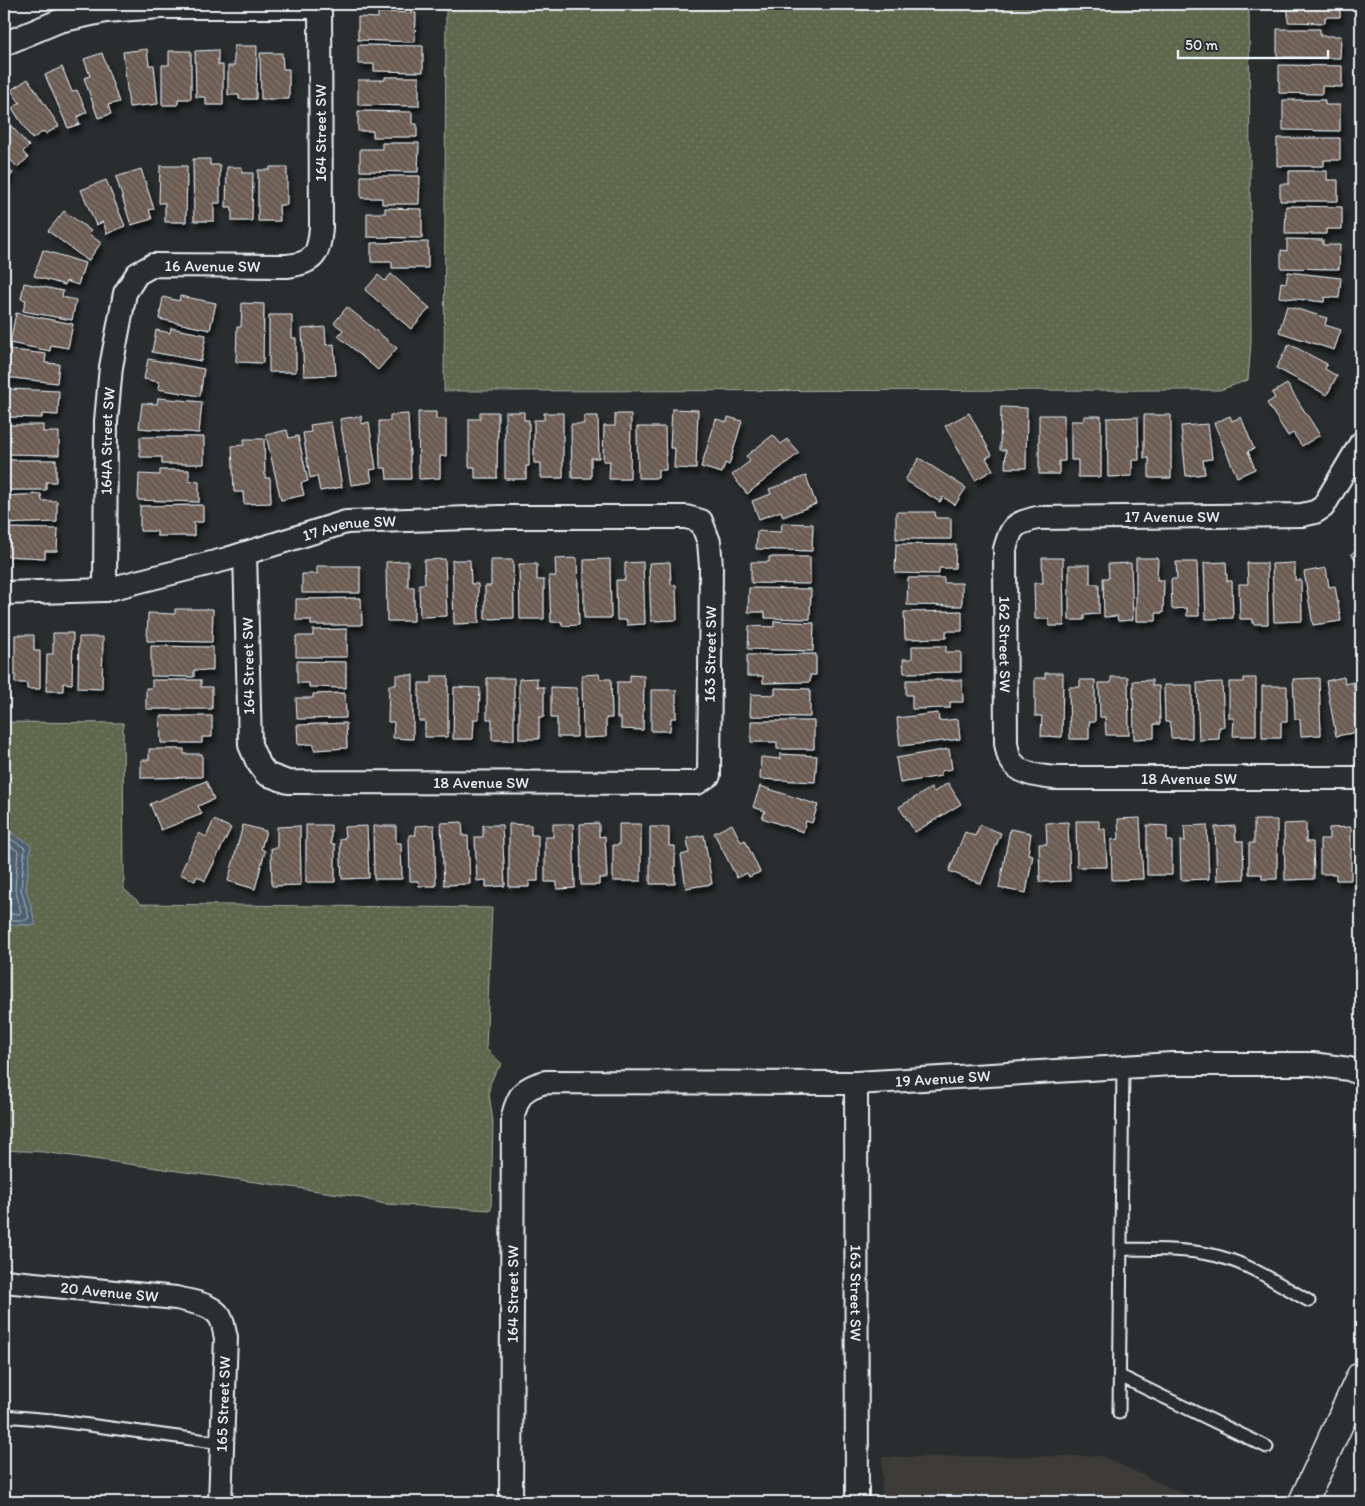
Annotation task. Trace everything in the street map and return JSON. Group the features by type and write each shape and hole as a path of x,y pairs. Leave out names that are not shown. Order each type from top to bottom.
{"main road":[{"path":"1303,1502 1361,1376"}],"street":[{"path":"4,44 59,21 106,12 160,8 320,6"},
{"name":"164 Street SW","path":"312,260 320,239 321,227 320,6"},
{"name":"16 Avenue SW","path":"125,294 137,274 153,264 287,266 312,260"},
{"name":"164A Street SW","path":"105,590 106,421 111,367 125,294"},
{"name":"17 Avenue SW","path":"1020,522 1037,518 1057,517 1302,515 1315,512 1323,507 1361,443"},
{"name":"17 Avenue SW","path":"4,593 105,590 245,553 346,522 500,517 686,517 700,521"},
{"name":"163 Street SW","path":"697,783 708,775 711,566 709,542 700,521"},
{"name":"162 Street SW","path":"1018,769 1010,758 1006,743 1005,548 1010,531 1020,522"},
{"name":"164 Street SW","path":"245,553 250,745 257,761 266,774"},
{"name":"18 Avenue SW","path":"1018,769 1033,775 1055,778 1361,778"},
{"name":"18 Avenue SW","path":"266,774 288,782 697,783"},
{"name":"19 Avenue SW","path":"524,1091 546,1082 856,1083 1172,1064 1312,1064 1349,1069 1361,1074"},
{"name":"163 Street SW","path":"856,1083 858,1502"},
{"name":"164 Street SW","path":"512,1502 513,1116 516,1102 524,1091"},
{"name":"20 Avenue SW","path":"4,1281 176,1298 214,1309"},
{"name":"165 Street SW","path":"214,1309 222,1320 226,1337 220,1502"}],"lane":[{"path":"1120,1413 1123,1066"},
{"path":"1121,1249 1187,1252 1222,1257 1241,1264 1309,1301"},
{"path":"1120,1376 1268,1447"},
{"path":"4,1416 52,1420 222,1443"}],"shaded area":[{"path":"1101,1456 1201,1502 882,1502 882,1457"}],"green space":[{"path":"446,4 1249,4 1251,343 1248,380 1220,390 444,391"},
{"path":"4,722 123,723 124,889 141,904 492,908 486,1049 502,1064 490,1084 489,1094 493,1122 491,1210 384,1204 354,1196 44,1152 4,1150"}],"water":[{"path":"4,829 31,845 26,889 36,925 4,925"}],"building":[{"path":"378,4 415,4 415,6 378,7"},
{"path":"1282,4 1340,4 1340,17 1325,17 1325,23 1288,22 1288,10 1282,10"},
{"path":"378,12 416,13 415,42 358,40 358,17 378,18"},
{"path":"1277,29 1320,29 1320,36 1341,36 1340,58 1277,57"},
{"path":"358,45 423,46 423,72 374,71 374,64 358,64"},
{"path":"234,46 257,46 256,99 239,99 239,95 228,95 228,66 234,66"},
{"path":"147,49 149,65 154,65 158,104 129,107 123,52"},
{"path":"218,50 218,65 223,65 223,105 206,105 206,97 196,97 195,51"},
{"path":"169,51 191,51 191,99 178,99 178,105 162,105 162,65 169,65"},
{"path":"102,53 119,102 108,105 111,114 98,118 84,78 90,76 84,59"},
{"path":"260,53 282,53 283,69 289,69 289,99 261,99"},
{"path":"1279,65 1342,66 1342,87 1322,86 1322,94 1279,93"},
{"path":"62,67 72,92 77,90 87,112 77,117 80,124 68,128 45,75"},
{"path":"385,77 419,77 419,106 358,105 358,80 385,80"},
{"path":"28,79 59,126 46,134 44,131 32,139 12,108 20,103 11,90"},
{"path":"1283,100 1325,100 1325,105 1340,105 1340,131 1283,130"},
{"path":"358,111 412,112 412,124 417,124 417,137 373,137 373,131 358,131"},
{"path":"5,119 29,146 23,152 28,158 17,167 4,152"},
{"path":"1277,138 1340,138 1340,160 1324,160 1324,166 1277,166"},
{"path":"382,143 419,143 418,172 360,171 360,149 382,149"},
{"path":"193,159 210,159 210,165 220,165 220,203 214,203 214,221 194,221"},
{"path":"4,166 13,173 4,184"},
{"path":"160,166 187,166 186,222 165,222 165,203 159,203"},
{"path":"227,167 242,167 242,173 253,173 252,221 232,221 232,207 226,207"},
{"path":"270,167 287,167 287,205 279,205 280,221 258,221 258,170 270,170"},
{"path":"141,169 154,209 149,210 152,219 131,225 116,177"},
{"path":"1289,171 1327,171 1327,180 1338,180 1338,201 1280,201 1280,184 1289,184"},
{"path":"361,176 420,176 419,204 382,204 382,198 361,198"},
{"path":"106,180 125,226 107,234 103,222 96,225 81,190"},
{"path":"1286,206 1342,207 1342,229 1326,229 1326,234 1285,234"},
{"path":"385,208 422,209 422,238 367,237 367,213 385,213"},
{"path":"64,211 91,231 89,234 101,243 88,261 48,231"},
{"path":"1287,239 1323,240 1323,245 1340,245 1339,269 1281,268 1281,250 1287,251"},
{"path":"428,242 428,268 392,268 392,262 371,262 371,243"},
{"path":"43,250 85,263 78,285 66,281 65,285 34,276"},
{"path":"1288,272 1341,278 1339,298 1325,297 1324,302 1279,297 1281,282 1286,283"},
{"path":"391,274 430,308 411,329 365,290 378,275 385,281"},
{"path":"24,283 63,291 62,297 76,300 72,320 23,311 26,300 21,299"},
{"path":"180,296 216,303 210,330 159,319 163,297 179,301"},
{"path":"242,303 264,304 263,363 236,362 237,327 241,327"},
{"path":"1287,306 1327,318 1325,325 1341,330 1334,350 1279,332"},
{"path":"347,307 397,348 378,370 338,336 343,330 334,323"},
{"path":"16,313 73,324 68,348 51,345 50,351 10,343"},
{"path":"269,315 292,315 292,338 296,338 296,372 269,372"},
{"path":"325,327 326,345 334,344 336,375 304,376 302,329"},
{"path":"171,328 206,335 201,361 152,352 156,330 170,333"},
{"path":"1289,344 1327,364 1325,369 1337,376 1327,395 1276,368"},
{"path":"4,349 46,354 45,363 59,364 57,383 4,377"},
{"path":"148,359 204,369 200,396 158,389 159,382 144,379"},
{"path":"1287,384 1320,435 1302,446 1293,433 1288,436 1267,403 1275,398 1272,393"},
{"path":"8,389 59,391 58,415 42,414 42,418 7,417"},
{"path":"158,398 202,402 199,433 139,428 142,403 157,404"},
{"path":"1001,407 1027,408 1026,468 1005,468 1006,450 1000,450"},
{"path":"672,409 698,410 696,469 674,468 675,448 670,448"},
{"path":"418,412 436,412 436,419 446,419 446,456 440,456 440,478 419,479"},
{"path":"480,412 498,412 497,478 475,478 475,467 469,467 469,419 480,419"},
{"path":"505,412 524,412 524,420 529,420 529,466 526,466 526,479 505,479"},
{"path":"544,413 563,413 563,478 541,478 541,463 534,463 534,420 544,420"},
{"path":"969,413 992,455 986,458 993,470 975,480 945,426"},
{"path":"408,414 411,479 387,479 386,468 380,468 379,421 390,421 390,415"},
{"path":"615,414 631,414 630,479 609,479 610,461 603,461 604,426 615,426"},
{"path":"1039,415 1064,415 1065,461 1059,461 1059,474 1039,474"},
{"path":"1144,415 1171,415 1171,478 1149,478 1149,458 1144,458"},
{"path":"361,416 362,424 369,422 376,469 370,470 372,482 351,485 340,419"},
{"path":"584,416 598,416 599,458 591,458 591,478 572,478 571,424 584,424"},
{"path":"1084,416 1101,416 1101,477 1078,477 1078,460 1071,460 1071,421 1084,421"},
{"path":"1230,416 1232,421 1241,417 1254,449 1248,451 1255,469 1237,477 1214,423"},
{"path":"728,417 742,421 729,465 725,463 722,473 701,467 716,419 727,422"},
{"path":"1138,417 1139,460 1132,460 1132,476 1108,477 1107,418"},
{"path":"331,422 342,487 320,491 317,476 310,478 303,433 311,432 310,425"},
{"path":"1208,424 1212,459 1203,460 1205,474 1186,476 1181,426"},
{"path":"4,425 43,425 43,432 59,432 59,455 4,454"},
{"path":"637,427 665,427 666,470 658,470 658,478 638,478"},
{"path":"287,430 289,438 298,436 308,481 301,483 304,495 281,500 266,435"},
{"path":"773,435 781,444 787,439 799,453 747,494 732,475 750,461 746,456"},
{"path":"140,437 204,437 204,464 162,464 162,457 140,457"},
{"path":"244,439 264,439 265,478 270,478 271,503 244,504 243,492 234,492 232,446 244,445"},
{"path":"919,458 966,488 955,505 943,497 940,502 905,480"},
{"path":"4,460 56,460 56,482 46,482 46,490 4,490"},
{"path":"160,470 189,470 189,481 199,482 199,502 138,500 139,474 160,475"},
{"path":"806,476 816,504 783,517 781,511 759,519 752,501 771,494 769,489"},
{"path":"41,494 42,501 57,501 57,522 4,524 4,496"},
{"path":"203,505 203,522 194,522 194,536 157,536 157,531 140,531 140,506"},
{"path":"896,512 935,512 936,518 951,518 951,539 896,539"},
{"path":"782,523 813,524 812,551 756,549 757,531 781,532"},
{"path":"4,528 58,529 57,551 45,551 45,558 4,556"},
{"path":"896,544 956,545 955,568 939,568 939,574 895,573"},
{"path":"1361,546 1361,566 1351,554"},
{"path":"769,557 810,557 810,584 751,583 751,562 769,562"},
{"path":"577,558 579,625 562,626 562,622 551,622 549,576 556,576 555,559"},
{"path":"1042,558 1063,558 1064,626 1049,626 1049,619 1035,619 1034,583 1043,583"},
{"path":"1136,558 1158,558 1157,580 1164,580 1163,613 1156,613 1156,621 1136,621"},
{"path":"445,559 447,616 420,617 419,584 425,584 424,560"},
{"path":"610,559 611,618 584,618 584,560"},
{"path":"452,560 470,560 471,584 478,584 479,623 454,624"},
{"path":"491,560 513,560 514,618 485,619 485,586 491,586"},
{"path":"408,561 408,587 414,587 414,621 387,621 386,562"},
{"path":"643,562 645,624 627,625 627,620 617,620 616,580 625,580 625,563"},
{"path":"670,562 671,585 676,585 677,620 651,621 649,563"},
{"path":"1176,562 1197,562 1199,616 1187,616 1187,608 1172,609 1171,579 1177,579"},
{"path":"1226,562 1227,581 1232,581 1233,618 1206,619 1204,563"},
{"path":"1131,563 1133,620 1118,621 1117,616 1104,617 1103,578 1109,578 1108,564"},
{"path":"1247,563 1267,563 1268,624 1253,624 1253,619 1240,619 1239,584 1248,584"},
{"path":"1295,563 1295,580 1301,580 1302,621 1274,622 1272,564"},
{"path":"519,564 537,564 537,580 544,580 544,619 520,619"},
{"path":"1069,565 1090,565 1090,584 1099,584 1099,614 1084,615 1084,620 1069,620"},
{"path":"317,566 360,566 360,593 302,593 302,574 317,574"},
{"path":"1326,568 1329,587 1335,586 1341,621 1313,625 1304,572"},
{"path":"908,578 944,578 944,583 962,583 962,606 907,605"},
{"path":"749,588 811,589 810,619 765,618 765,612 748,612"},
{"path":"361,598 362,625 311,625 311,620 296,620 296,599"},
{"path":"175,609 213,609 212,642 147,641 148,613 175,614"},
{"path":"962,611 962,631 946,631 946,638 905,639 904,612"},
{"path":"774,621 814,623 813,651 748,649 749,626 774,627"},
{"path":"347,629 347,657 296,657 296,636 313,636 313,630"},
{"path":"53,633 73,633 72,684 63,683 63,691 46,691 47,654 53,654"},
{"path":"4,634 8,634 8,692 4,692"},
{"path":"15,635 34,635 34,651 40,651 40,689 27,689 27,683 15,683"},
{"path":"79,637 103,637 102,689 78,688"},
{"path":"151,646 213,647 213,671 194,670 194,677 151,676"},
{"path":"912,646 946,646 946,652 961,652 961,672 904,673 903,659 912,659"},
{"path":"816,654 816,675 810,675 810,682 763,683 763,676 747,676 747,655"},
{"path":"297,661 346,662 346,688 309,687 309,683 297,683"},
{"path":"1045,673 1063,673 1062,737 1041,736 1042,716 1035,716 1035,678 1045,678"},
{"path":"599,674 600,679 611,679 612,718 606,718 606,737 583,738 582,675"},
{"path":"396,675 413,675 413,739 393,738 394,722 388,722 389,685 396,685"},
{"path":"630,675 644,676 643,730 621,729 621,718 617,718 617,682 630,682"},
{"path":"432,676 448,676 448,737 425,737 425,721 419,721 419,683 432,683"},
{"path":"1111,677 1128,677 1129,735 1106,735 1105,717 1100,717 1099,683 1111,683"},
{"path":"1344,677 1345,684 1353,682 1359,714 1354,715 1358,732 1336,736 1326,681"},
{"path":"487,678 514,678 514,740 492,740 492,719 487,719"},
{"path":"537,678 537,687 544,687 544,717 539,717 539,739 519,739 519,679"},
{"path":"1244,678 1256,678 1256,736 1233,736 1234,718 1229,718 1229,682 1244,682"},
{"path":"1319,678 1321,735 1301,736 1300,719 1295,719 1293,679"},
{"path":"152,680 201,680 201,687 212,687 212,709 146,709 146,688 152,688"},
{"path":"906,680 962,680 963,702 950,702 950,708 912,709 912,695 906,695"},
{"path":"1080,680 1095,680 1095,722 1089,722 1089,739 1070,739 1069,687 1080,687"},
{"path":"1152,680 1152,686 1159,686 1160,724 1154,724 1154,738 1134,739 1133,681"},
{"path":"1222,682 1224,727 1219,727 1219,739 1199,740 1197,683"},
{"path":"1164,685 1192,685 1192,738 1171,738 1170,722 1165,722"},
{"path":"1262,686 1287,686 1287,722 1281,722 1281,738 1262,738"},
{"path":"454,687 480,688 479,719 474,719 473,739 453,739"},
{"path":"551,687 577,688 577,737 557,737 557,718 551,718"},
{"path":"775,688 810,689 810,717 750,716 751,694 775,695"},
{"path":"651,690 676,690 676,718 671,718 670,731 651,731"},
{"path":"345,693 346,718 297,719 296,698 313,698 313,694"},
{"path":"938,713 939,721 958,719 960,739 900,746 897,718"},
{"path":"160,716 212,716 212,737 202,737 202,743 161,743"},
{"path":"751,721 814,721 814,749 777,749 777,742 751,742"},
{"path":"346,723 347,748 314,750 314,744 298,745 297,725"},
{"path":"149,749 184,749 184,754 202,754 202,777 141,778 141,760 149,760"},
{"path":"949,749 952,769 941,771 941,776 900,783 896,758"},
{"path":"780,754 817,756 815,782 760,779 761,757 780,759"},
{"path":"206,781 214,799 198,806 202,814 161,830 150,804"},
{"path":"948,783 961,804 915,832 899,807 931,788 934,792"},
{"path":"760,786 818,805 812,823 806,821 803,832 762,818 765,811 753,807"},
{"path":"1140,818 1143,879 1112,880 1111,840 1119,839 1118,819"},
{"path":"214,820 231,828 205,881 197,876 195,881 180,874 199,833 206,837"},
{"path":"1254,820 1277,820 1277,879 1262,879 1262,874 1249,874 1249,843 1254,843"},
{"path":"1356,820 1361,820 1361,878 1358,878"},
{"path":"1076,821 1099,821 1099,829 1105,829 1107,867 1077,867"},
{"path":"462,822 463,836 468,836 470,884 444,885 441,823"},
{"path":"1068,822 1070,881 1040,882 1039,844 1047,844 1046,823"},
{"path":"599,823 599,837 605,836 607,878 599,878 599,885 581,885 580,824"},
{"path":"1306,823 1306,842 1313,842 1314,879 1285,880 1284,824"},
{"path":"509,824 531,825 531,835 538,835 538,881 529,881 529,887 509,887"},
{"path":"553,824 573,824 575,888 557,889 557,882 545,882 545,837 553,837"},
{"path":"619,824 641,824 641,881 613,881 613,845 619,845"},
{"path":"732,824 741,842 745,840 760,872 749,877 747,873 737,878 714,833"},
{"path":"243,825 266,831 261,849 265,851 255,889 228,881"},
{"path":"306,825 331,825 331,844 335,844 335,882 306,882"},
{"path":"434,825 436,886 419,886 418,881 410,881 409,835 416,835 415,826"},
{"path":"483,825 502,825 505,886 486,887 486,880 477,881 475,837 483,837"},
{"path":"980,825 1001,833 981,884 949,871 965,832 975,836"},
{"path":"1147,825 1167,826 1167,841 1172,841 1172,875 1147,875"},
{"path":"1207,825 1209,879 1181,880 1180,841 1185,841 1184,826"},
{"path":"300,826 301,885 272,886 271,848 277,848 277,827"},
{"path":"367,826 369,878 342,879 340,839 345,838 344,827"},
{"path":"373,826 396,826 396,843 401,843 402,879 374,879"},
{"path":"1235,826 1236,841 1243,841 1244,879 1217,880 1215,827"},
{"path":"650,827 669,827 669,846 675,846 675,884 650,884"},
{"path":"1351,827 1351,880 1336,880 1336,874 1320,874 1320,839 1329,839 1329,828"},
{"path":"1010,829 1031,833 1028,854 1033,855 1026,893 999,888"},
{"path":"704,835 712,884 686,888 681,855 689,853 687,838"}]}
